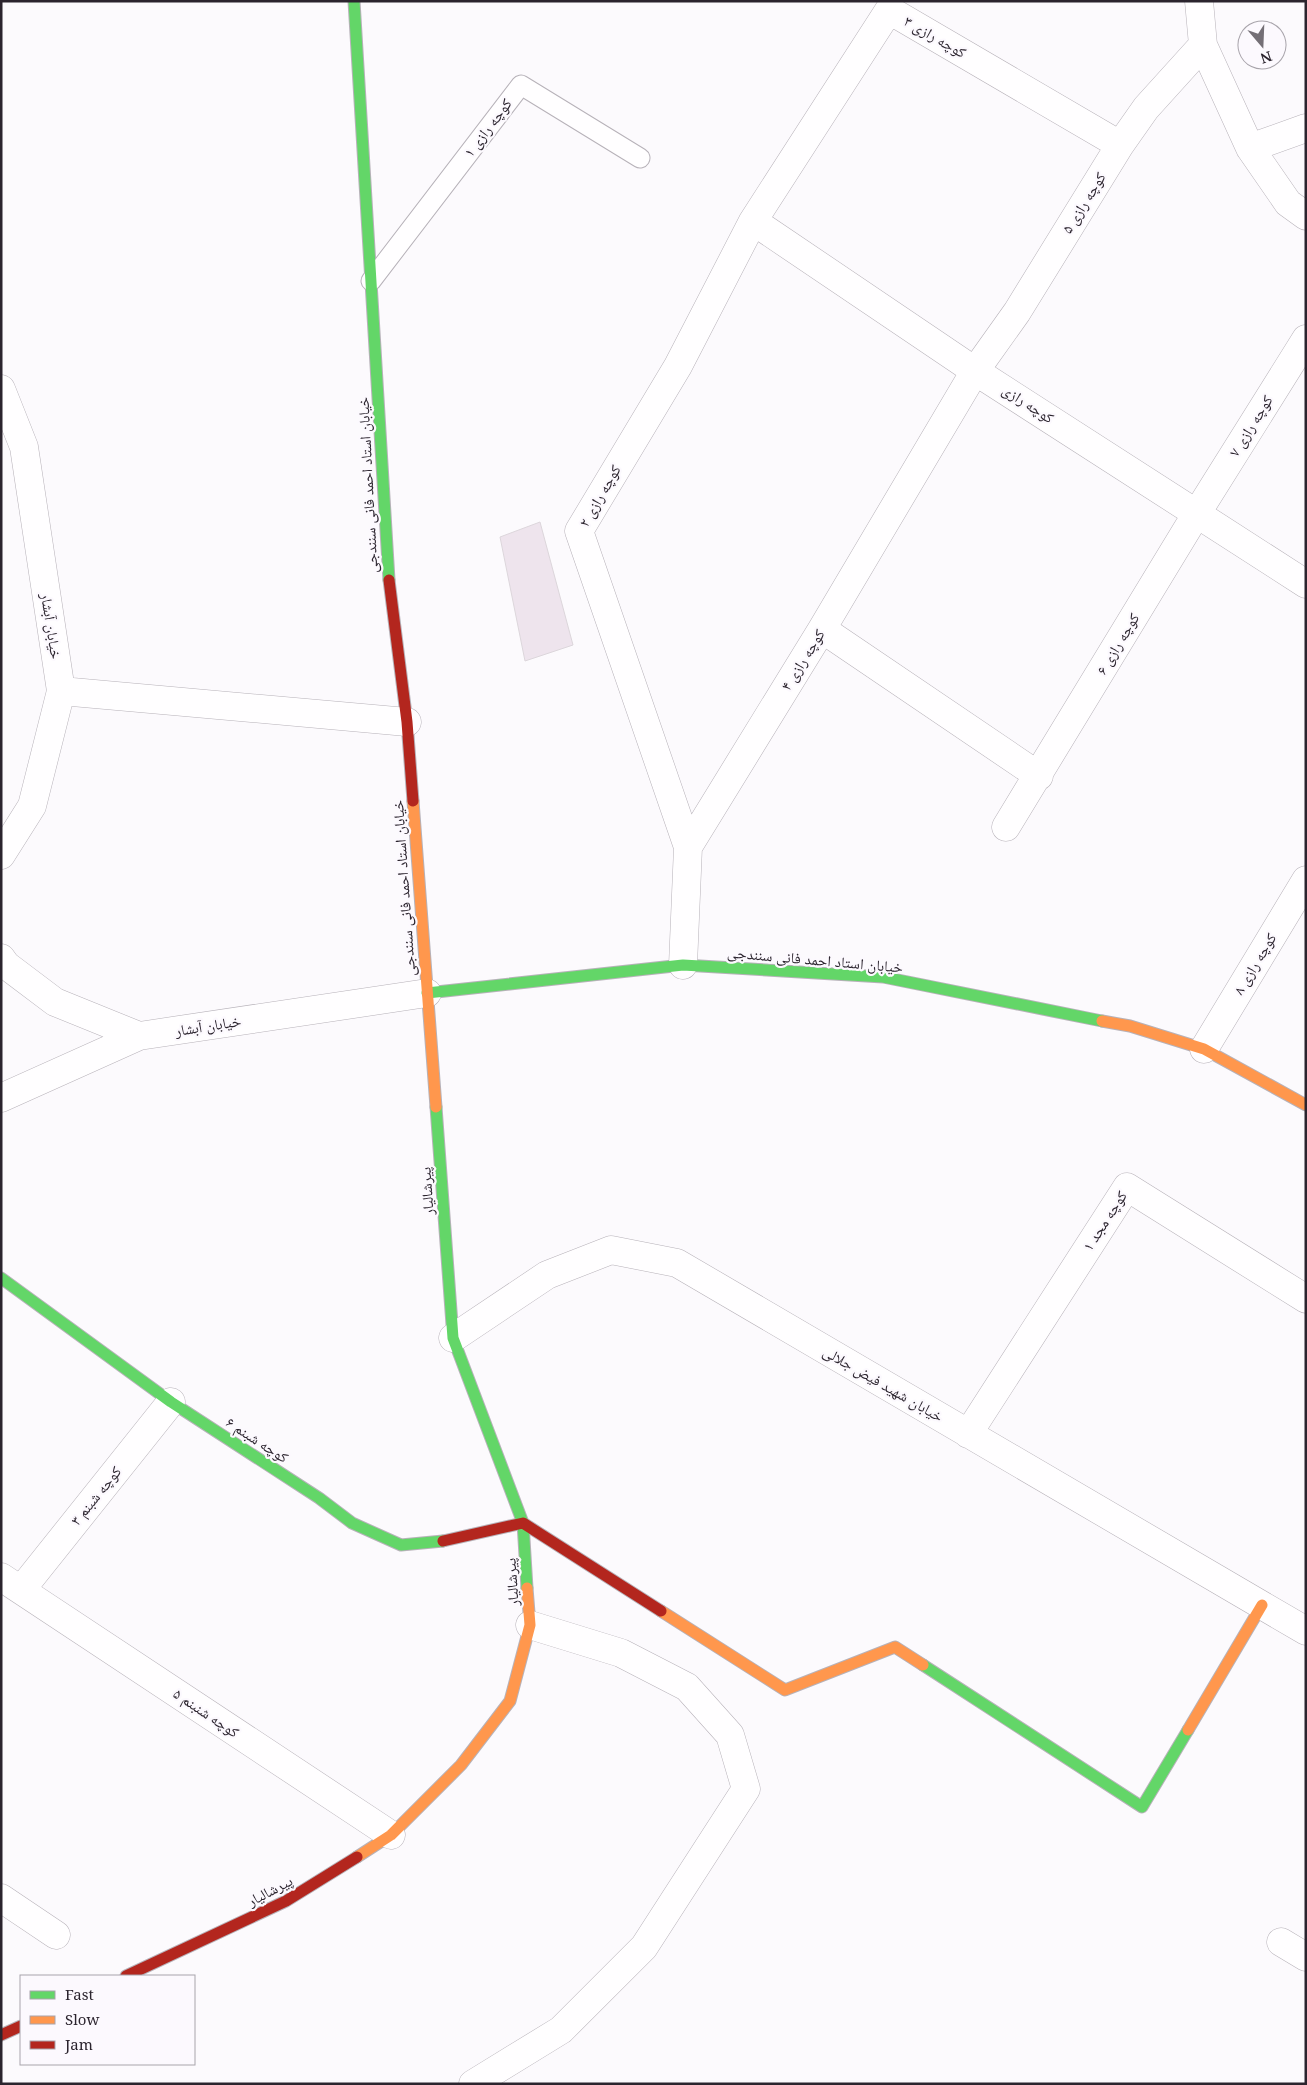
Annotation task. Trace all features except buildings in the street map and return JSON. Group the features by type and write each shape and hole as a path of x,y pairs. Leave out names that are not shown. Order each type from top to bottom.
{"street":[{"path":"348,1 355,25"},
{"name":"خیابان استاد احمد فانی سنندجی","path":"354,1 390,599 407,722 427,993 683,965 883,977 1130,1026 1204,1049 1306,1105"},
{"path":"355,25 361,1"},
{"path":"1199,1 1203,44 1250,148 1288,202 1306,216"},
{"name":"کوچه رازی ۳","path":"753,221 888,6 1120,145"},
{"name":"کوچه رازی ۵","path":"975,370 1016,312 1120,145 1146,108 1203,44"},
{"path":"1250,148 1306,128"},
{"name":"کوچه رازی","path":"753,221 975,370 1306,584"},
{"name":"کوچه رازی ۲","path":"688,847 579,531 678,366 753,221"},
{"name":"کوچه رازی ۷","path":"1197,513 1306,339"},
{"name":"کوچه رازی ۴","path":"683,965 688,847 822,629 975,370"},
{"name":"خیابان آبشار","path":"1,389 24,447 61,691 32,806 1,855"},
{"name":"کوچه رازی ۶","path":"1006,827 1039,776 1197,513"},
{"path":"822,629 1039,776"},
{"path":"61,691 407,722"},
{"name":"کوچه رازی ۸","path":"1204,1049 1306,880"},
{"path":"1,958 6,965 55,1002 139,1036"},
{"name":"خیابان آبشار","path":"1,1098 139,1036 427,993"},
{"name":"پیرشالیار","path":"128,1975 286,1902 391,1835 461,1765 510,1701 530,1626 523,1523 453,1338 427,993"},
{"name":"کوچه مجد ۱","path":"968,1434 1127,1187 1306,1299"},
{"name":"خیابان شهید فیض جلالی","path":"453,1338 546,1275 611,1250 678,1263 1306,1631"},
{"name":"کوچه شبنم ۶","path":"1,1278 171,1402 318,1498 352,1523 401,1545 440,1542 523,1523"},
{"name":"کوچه شبنم ۳","path":"11,1584 171,1402"},
{"path":"523,1523 785,1690 895,1647 1142,1807 1262,1605"},
{"name":"کوچه شنبنم ۵","path":"11,1584 391,1835"},
{"path":"473,2084 561,2030 644,1947 746,1789 730,1735 687,1687 621,1652 530,1626"},
{"path":"1,1898 56,1935"},
{"path":"1281,1942 1306,1957"},
{"path":"1,2035 20,2026"}],"lane":[{"name":"کوچه رازی ۱","path":"371,281 521,85 640,158"}],"traffic: fast":[{"path":"354,1 389,580"},
{"path":"427,993 683,965 883,977 1102,1021"},
{"path":"436,1107 453,1338 523,1523 527,1588"},
{"path":"1,1278 171,1402 319,1498 352,1523 401,1545 443,1541"},
{"path":"923,1665 1142,1807 1188,1730"}],"traffic: slow":[{"path":"413,801 436,1107"},
{"path":"1102,1021 1130,1026 1204,1049 1306,1105"},
{"path":"357,1857 391,1835 461,1765 510,1701 530,1625 527,1588"},
{"path":"1188,1730 1262,1605"},
{"path":"661,1611 785,1690 895,1647 923,1665"}],"traffic: jam":[{"path":"389,580 407,722 413,801"},
{"path":"443,1541 523,1523 661,1611"},
{"path":"128,1975 286,1901 357,1857"},
{"path":"1,2035 20,2026"}]}
